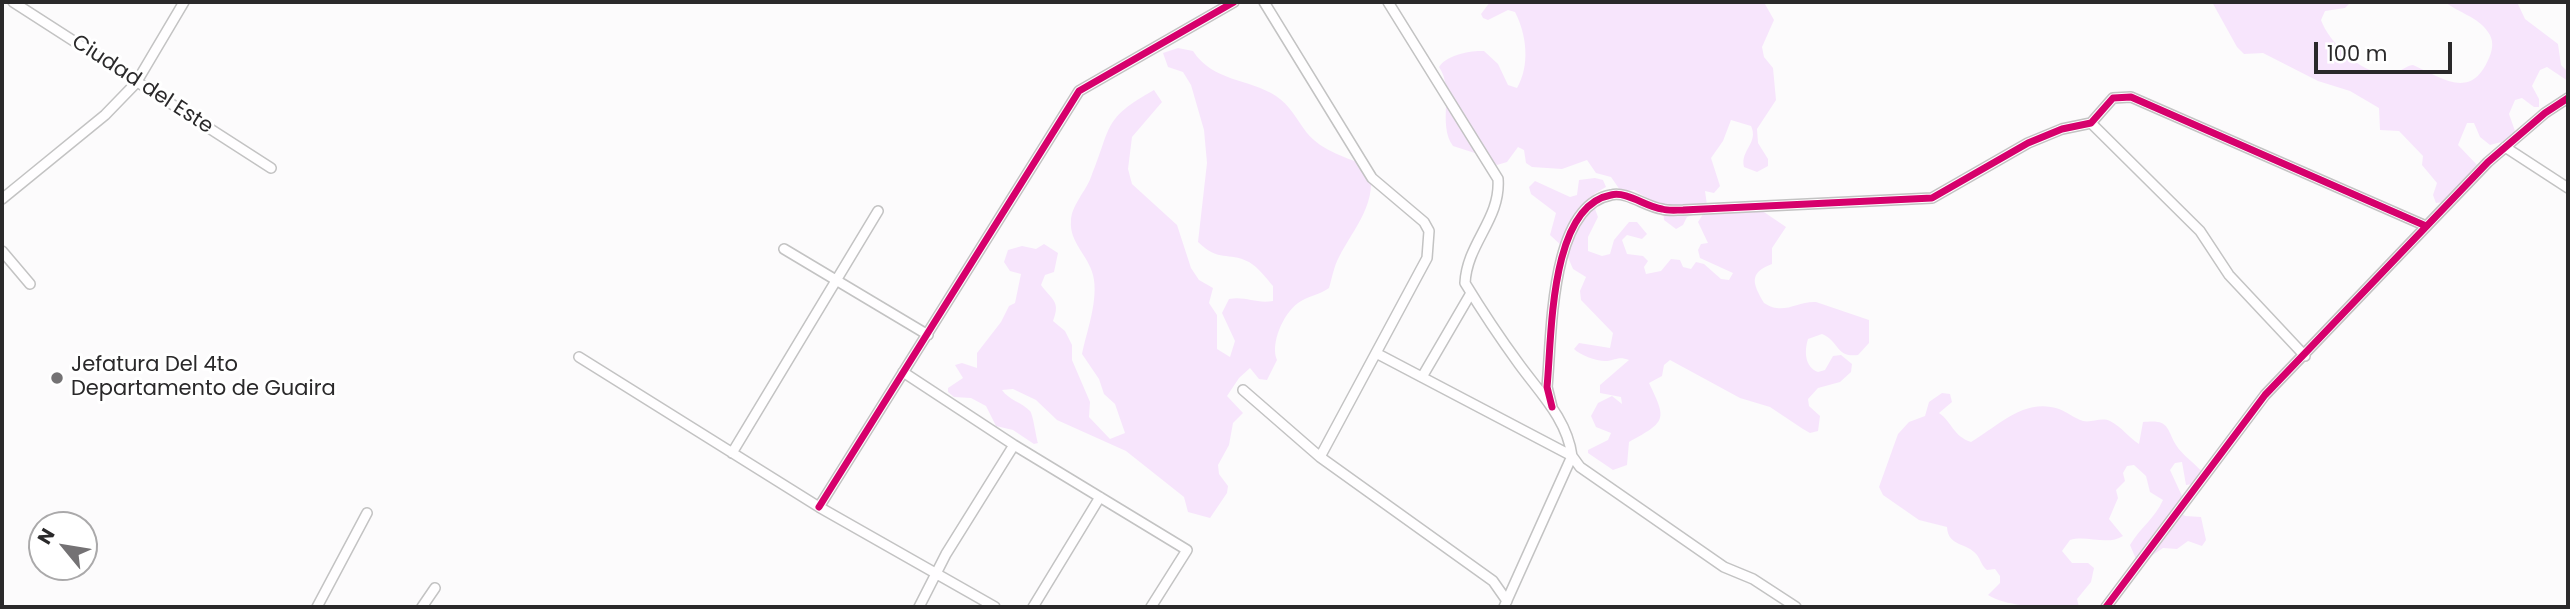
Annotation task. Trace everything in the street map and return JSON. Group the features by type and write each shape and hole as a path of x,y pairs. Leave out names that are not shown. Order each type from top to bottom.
{"street":[{"name":"Ciudad del Este","path":"13,2 271,168"},
{"path":"2,199 105,116 136,83 184,2"},
{"path":"819,508 1079,91 1234,2"},
{"path":"1264,2 1372,178 1424,222 1429,231 1427,258 1320,457"},
{"path":"1388,2 1498,179 1495,211 1476,240 1467,262 1465,283 1518,363 1552,407 1570,440 1572,456 1505,604"},
{"path":"1552,407 1547,387 1563,248 1575,220 1591,201 1613,194 1661,209 1683,210 1932,198 2028,143 2062,129 2091,123 2113,98 2132,97 2426,226"},
{"path":"2106,607 2246,417 2426,226 2505,147 2545,113 2568,98"},
{"path":"2091,123 2200,231 2229,275 2305,356"},
{"path":"2505,147 2568,188"},
{"path":"732,453 839,281 878,211"},
{"path":"785,249 928,335"},
{"path":"2,251 30,284"},
{"path":"1422,377 1472,293"},
{"path":"1376,353 1572,456 1580,467 1724,567 1753,579 1796,607"},
{"path":"579,357 819,508 936,571 995,607"},
{"path":"903,372 1014,445 1188,550 1152,607"},
{"path":"1243,390 1320,457 1493,581 1505,604"},
{"path":"919,607 936,571 1014,445"},
{"path":"1033,607 1100,497"},
{"path":"317,607 367,513"},
{"path":"422,607 435,588"}],"shaded area":[{"path":"1490,2 1765,4 1774,20 1762,47 1764,57 1773,68 1776,100 1757,129 1758,143 1768,159 1768,166 1757,172 1744,167 1743,161 1753,132 1751,126 1731,120 1723,141 1711,158 1720,186 1714,193 1705,191 1707,205 1698,213 1687,217 1683,225 1676,229 1664,220 1663,208 1634,190 1620,190 1611,177 1596,173 1587,160 1562,169 1532,167 1526,163 1524,150 1518,147 1507,162 1497,165 1481,155 1453,146 1446,128 1446,86 1439,67 1442,63 1459,54 1484,51 1498,64 1508,85 1517,88 1524,70 1524,40 1515,12 1508,10 1488,20 1483,18 1481,14"},
{"path":"2212,2 2351,2 2345,8 2325,11 2321,20 2332,39 2360,65 2382,73 2396,72 2413,65 2445,80 2465,83 2482,71 2491,51 2491,38 2479,23 2445,2 2517,2 2525,19 2558,44 2561,65 2568,72 2568,81 2547,67 2540,70 2532,86 2539,99 2539,107 2534,107 2522,98 2515,100 2509,114 2515,131 2509,140 2490,145 2480,137 2474,123 2467,123 2458,145 2479,167 2444,202 2436,203 2433,195 2437,183 2422,165 2423,156 2399,131 2380,130 2379,108 2350,91 2318,81 2263,53 2244,54 2237,47"},
{"path":"1178,48 1193,51 1210,69 1276,96 1313,139 1335,153 1368,166 1371,178 1371,190 1364,213 1337,261 1329,288 1302,301 1287,314 1275,346 1277,360 1267,380 1259,379 1250,368 1239,378 1227,396 1243,413 1233,423 1229,445 1218,465 1219,474 1228,486 1227,493 1210,518 1188,512 1184,497 1126,451 1057,420 1036,400 1013,389 1002,390 1030,411 1038,443 1034,444 1013,430 996,426 986,406 971,398 954,397 948,392 948,388 963,378 955,365 962,363 977,368 977,353 1001,322 1009,306 1015,303 1021,274 1010,271 1004,262 1008,250 1022,246 1036,249 1044,244 1058,253 1054,272 1045,275 1041,285 1056,305 1053,321 1065,331 1072,345 1072,360 1090,402 1089,417 1110,439 1125,433 1115,404 1104,394 1099,379 1082,354 1095,294 1091,268 1073,235 1071,221 1073,210 1089,182 1111,125 1125,109 1154,90 1162,102 1132,137 1128,169 1132,184 1177,225 1191,268 1199,280 1213,288 1209,303 1217,315 1217,349 1230,357 1235,341 1222,313 1229,299 1273,301 1273,286 1252,264 1218,255 1198,242 1207,163 1204,130 1191,85 1183,72 1168,67 1163,53"},
{"path":"1579,180 1603,180 1606,187 1594,194 1592,201 1598,217 1588,237 1588,251 1602,256 1610,254 1614,240 1629,222 1637,222 1647,234 1642,239 1627,235 1622,240 1627,254 1643,256 1648,261 1644,267 1646,274 1661,271 1671,259 1680,260 1683,267 1691,269 1696,262 1704,264 1721,279 1729,280 1733,273 1700,258 1698,250 1701,244 1708,243 1698,222 1705,211 1761,210 1786,227 1772,248 1772,264 1756,275 1755,285 1764,303 1771,307 1784,308 1816,302 1869,320 1869,343 1858,355 1841,352 1822,334 1808,339 1807,358 1814,370 1825,370 1833,356 1841,355 1852,364 1851,372 1840,382 1818,388 1808,399 1809,406 1820,416 1818,431 1810,433 1770,407 1740,398 1670,360 1664,365 1662,376 1649,383 1659,404 1660,418 1651,429 1629,442 1627,465 1613,470 1588,453 1588,450 1608,440 1611,433 1596,427 1591,416 1598,403 1612,396 1622,404 1621,397 1600,393 1600,385 1629,360 1599,360 1574,349 1579,343 1610,348 1613,333 1581,300 1580,291 1586,277 1573,269 1564,248 1550,235 1556,213 1531,194 1529,187 1535,181 1570,197 1577,195"},
{"path":"1942,393 1950,394 1952,402 1939,413 1956,433 1971,442 2012,415 2034,407 2059,409 2083,421 2110,421 2139,444 2143,422 2162,423 2179,449 2204,474 2193,484 2186,485 2182,462 2175,463 2170,470 2182,496 2180,511 2185,516 2201,517 2206,540 2202,546 2188,541 2177,549 2163,548 2144,561 2136,559 2130,545 2163,500 2150,492 2146,476 2134,465 2127,466 2123,473 2125,481 2116,490 2118,498 2109,519 2123,536 2111,540 2070,540 2062,551 2072,563 2088,563 2094,568 2091,582 2077,599 2079,607 2020,605 1988,595 2000,583 2000,576 1995,569 1987,570 1973,551 1951,538 1947,527 1919,520 1883,495 1879,487 1898,434 1909,422 1925,416 1929,402"}],"cycle path":[{"path":"819,507 1079,91 1234,2"},
{"path":"1552,407 1547,387 1550,337 1558,276 1565,247 1576,223 1591,204 1611,195 1623,195 1664,210 1932,198 2028,143 2062,129 2091,123 2113,98 2131,97 2426,226"},
{"path":"2106,607 2265,395 2488,162 2545,113 2568,98"}],"place":[{"name":"Jefatura Del 4to Departamento de Guaira","path":"57,378"}]}
